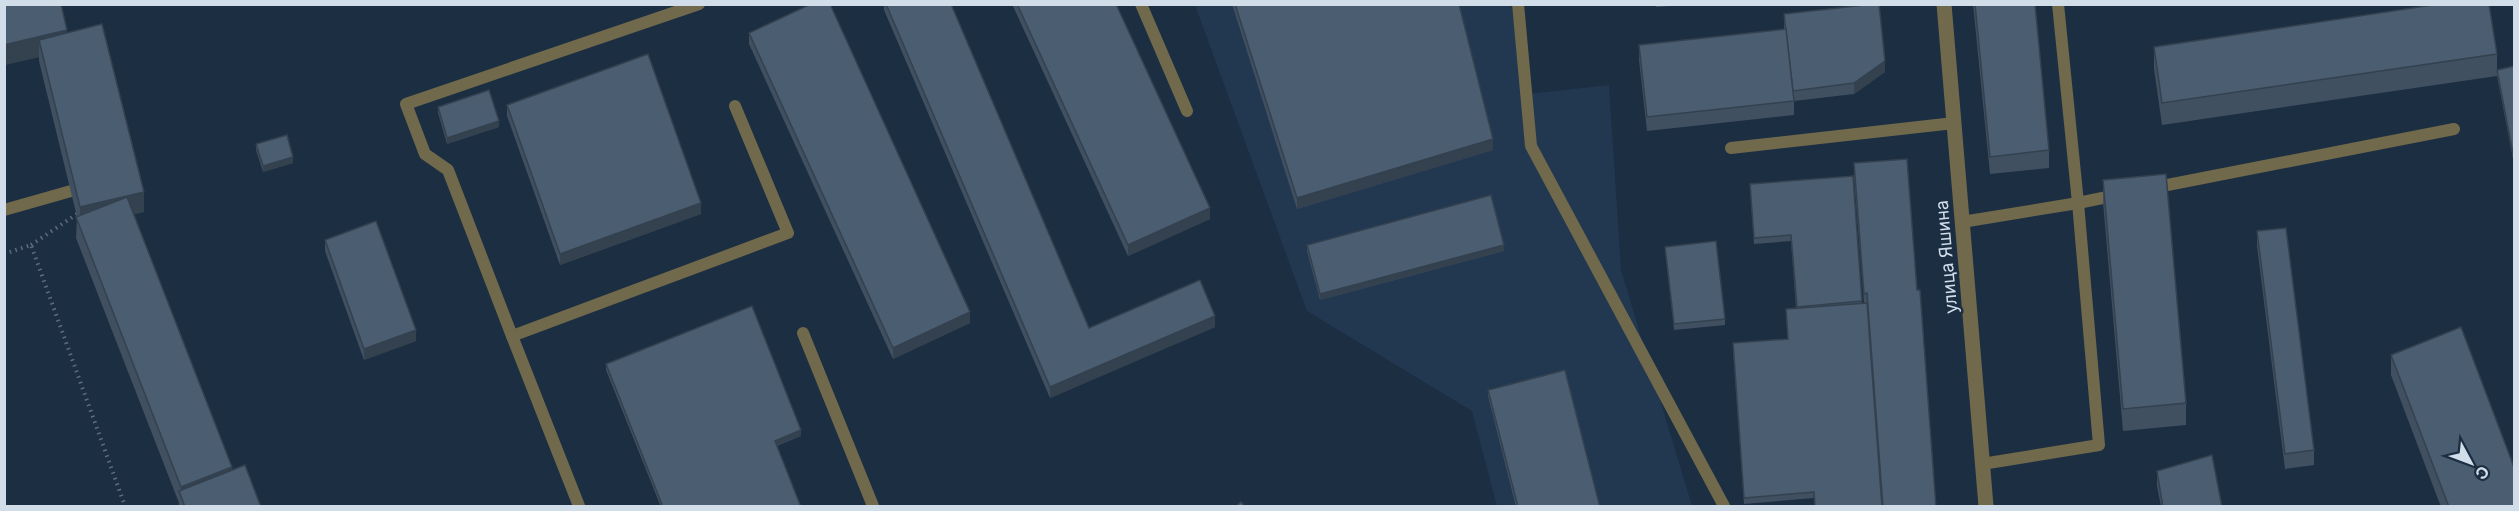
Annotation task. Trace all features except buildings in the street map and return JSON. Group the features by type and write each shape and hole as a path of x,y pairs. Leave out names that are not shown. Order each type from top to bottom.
{"street":[{"name":"улица Яшина","path":"1944,4 1986,507"}],"lane":[{"path":"579,507 448,170 425,154 406,104 699,4"},
{"path":"1141,4 1187,111"},
{"path":"1518,4 1531,146 1724,507"},
{"path":"1982,464 2099,445 2058,4"},
{"path":"512,336 789,233 735,106"},
{"path":"1731,148 1954,123"},
{"path":"1962,222 2131,193 2454,129"},
{"path":"4,210 71,191"},
{"path":"803,333 873,507"}],"path":[{"path":"4,254 31,245 77,214"},
{"path":"31,245 125,507"}],"shaded area":[{"path":"1195,5 1511,5 1528,94 1609,85 1621,270 1692,506 1497,506 1472,411 1307,311"}]}
